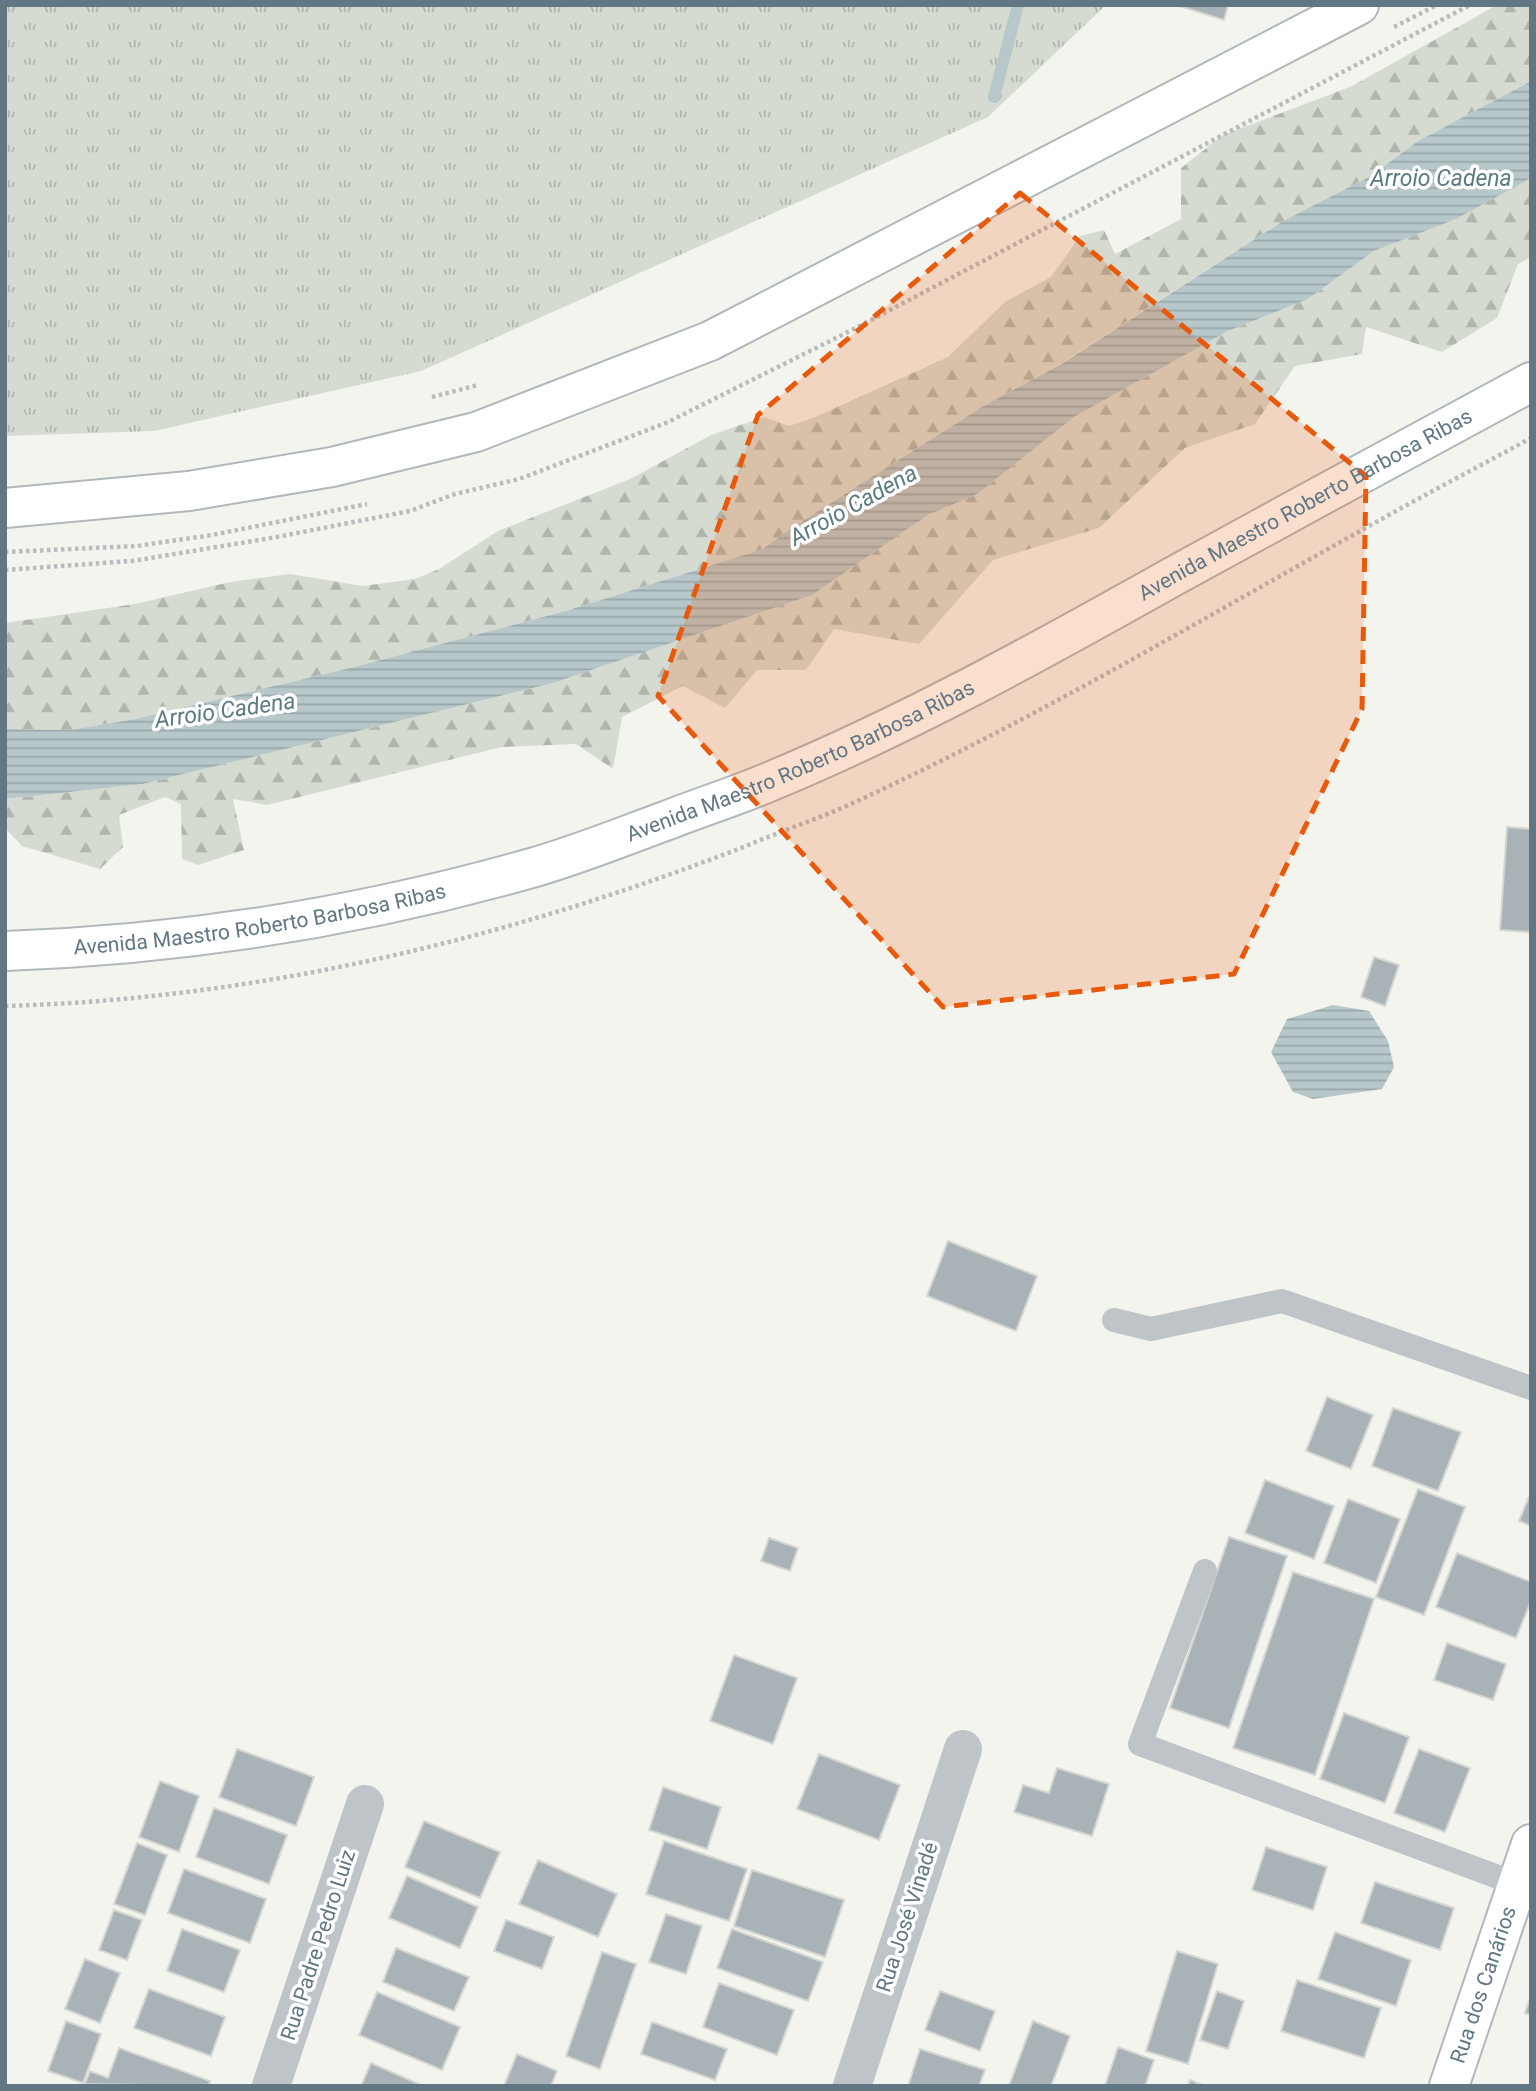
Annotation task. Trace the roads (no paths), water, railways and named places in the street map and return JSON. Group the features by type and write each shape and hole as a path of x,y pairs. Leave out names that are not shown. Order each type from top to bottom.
{"main road":[{"path":"5,508 188,491 331,467 476,432 710,341 1359,5"},
{"name":"Avenida Maestro Roberto Barbosa Ribas","path":"5,951 93,948 278,925 449,890 539,866 647,828 769,782 910,718 1044,649 1531,382"},
{"name":"Rua dos Canários","path":"1449,2086 1519,1903 1531,1844"}],"street":[{"name":"Rua José Vinadé","path":"852,2086 962,1749"},
{"name":"Rua Padre Pedro Luiz","path":"271,2086 365,1804"}],"lane":[{"path":"1114,1320 1151,1329 1282,1301 1531,1388"},
{"path":"1205,1571 1140,1744 1519,1903"}],"water":[{"name":"Arroio Cadena","path":"1531,81 1531,177 1456,219 1374,251 1308,299 1228,331 1074,417 977,494 928,515 812,595 553,683 143,784 5,799 5,729 70,730 135,719 354,667 569,610 763,549 793,527 985,405 1063,363 1283,221 1369,177 1418,141"},
{"path":"1333,1005 1369,1011 1388,1041 1394,1067 1382,1089 1313,1099 1293,1092 1271,1052 1287,1019"}],"waterway":[{"path":"994,97 1018,5"}]}
